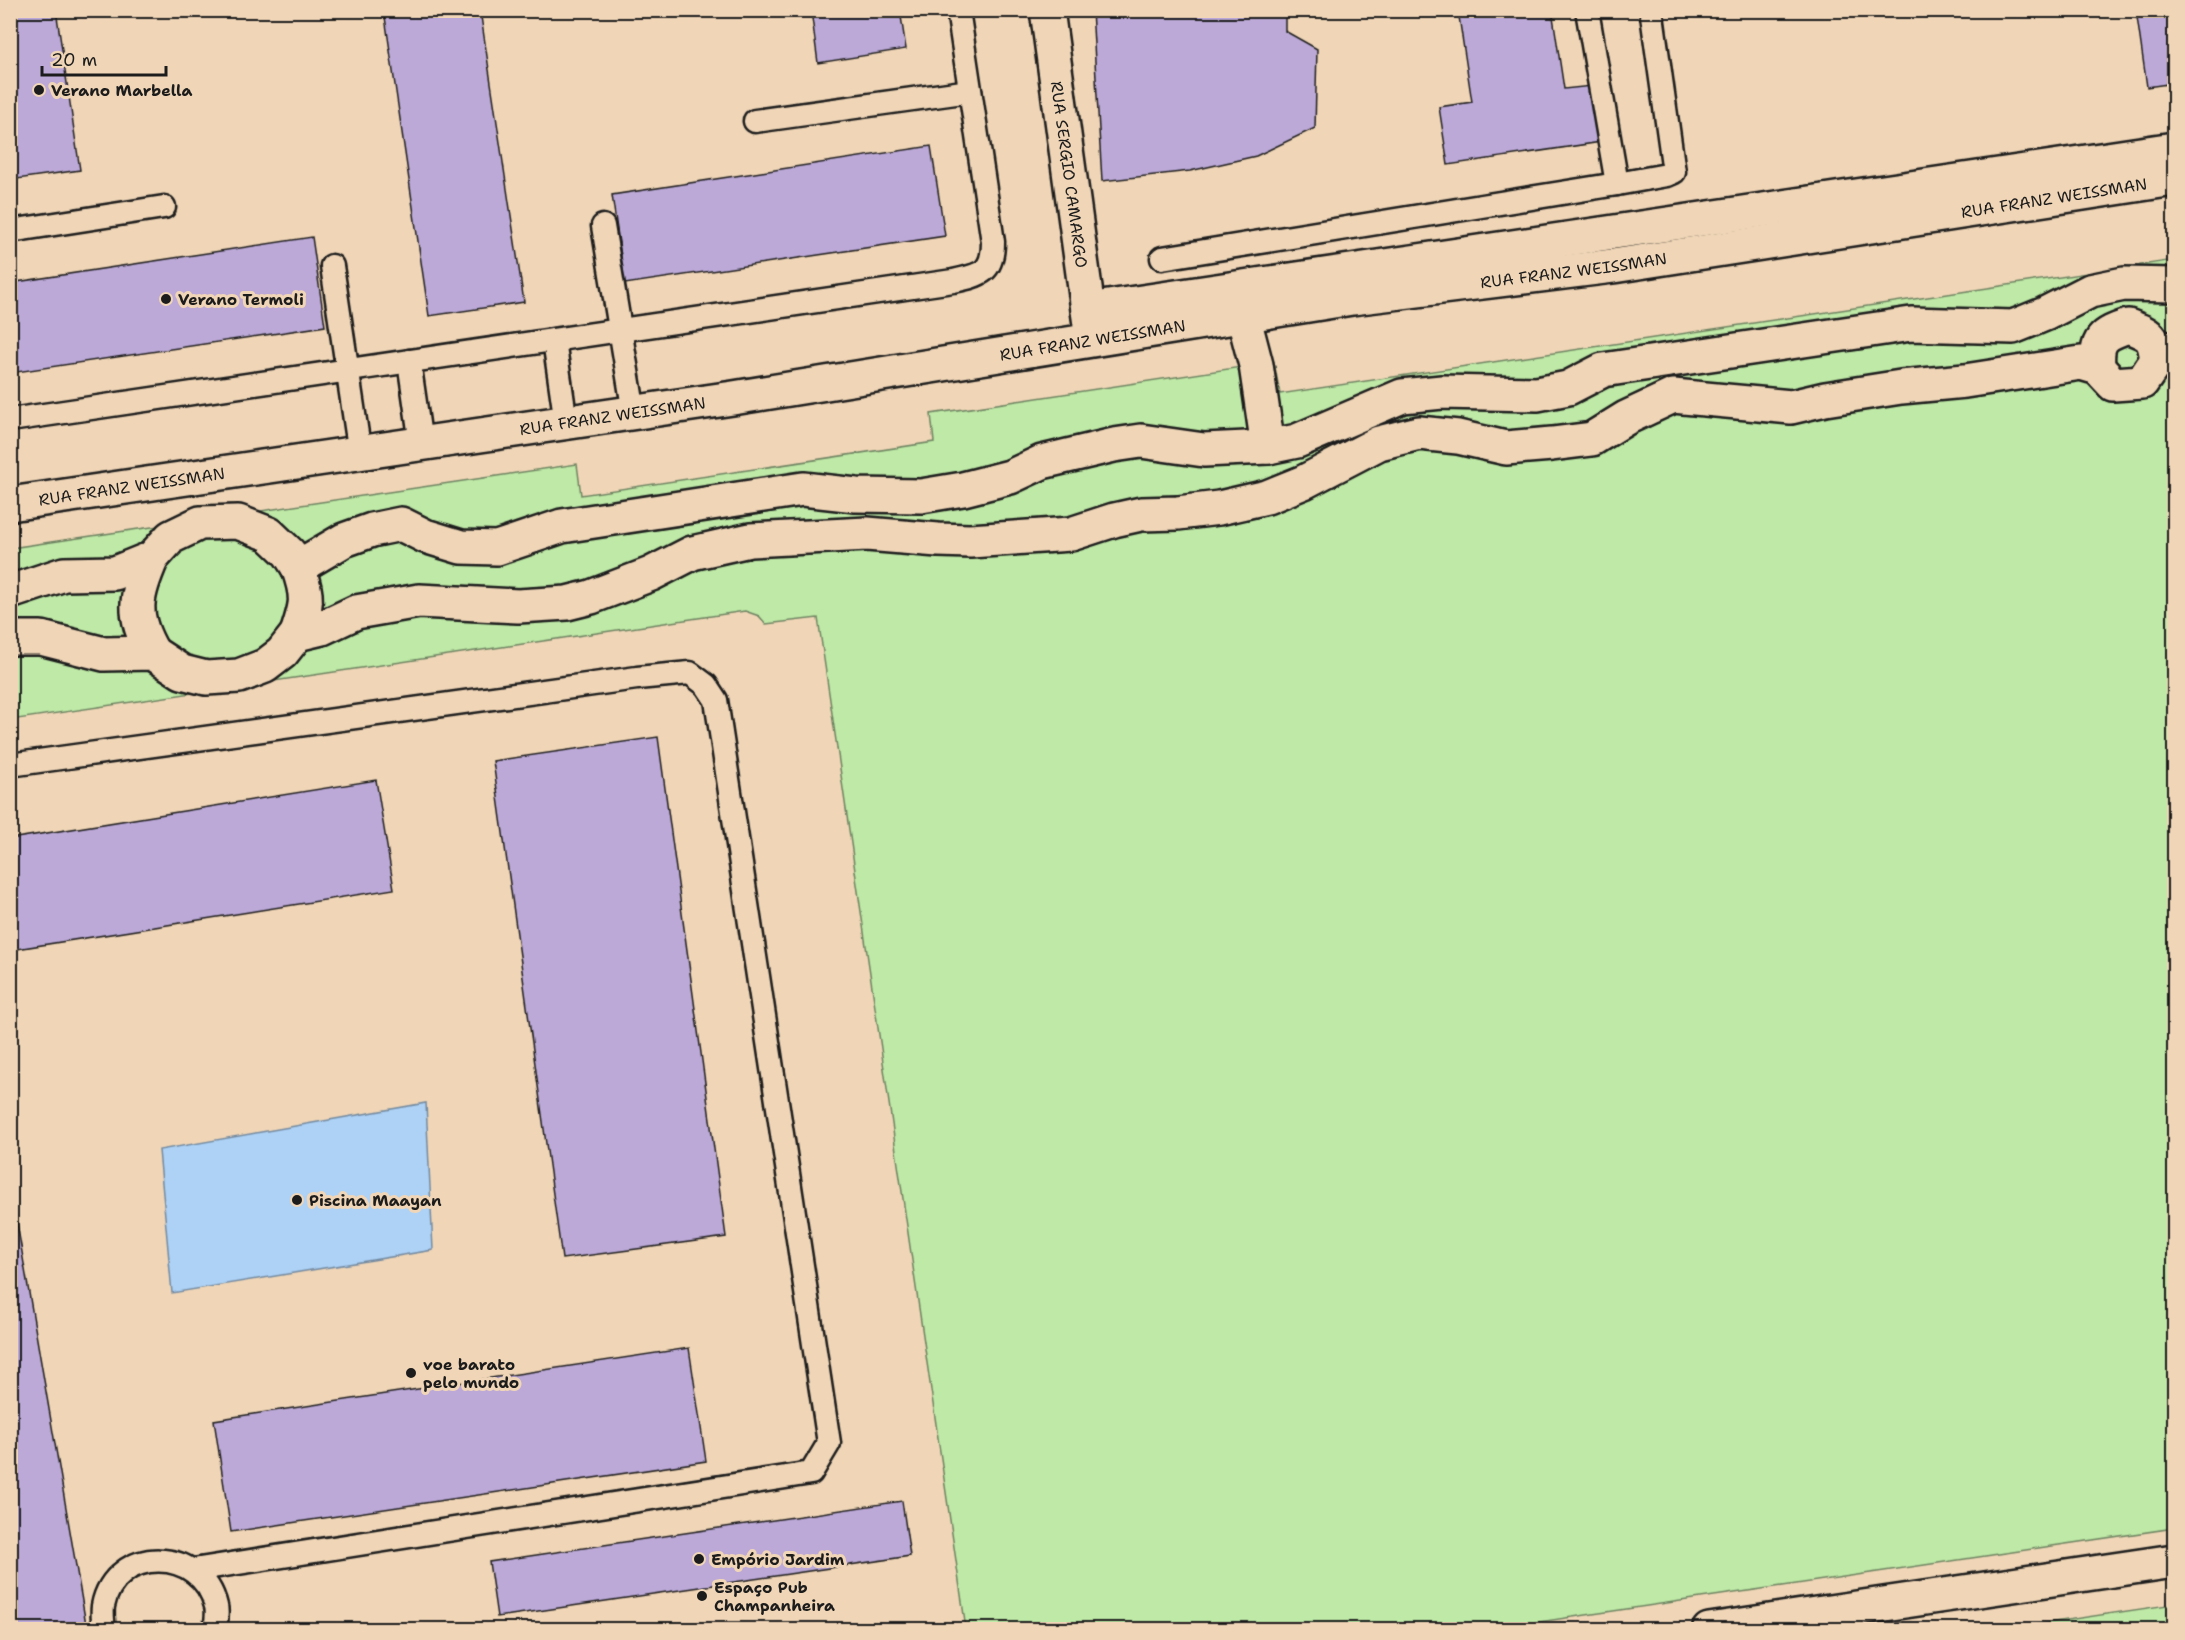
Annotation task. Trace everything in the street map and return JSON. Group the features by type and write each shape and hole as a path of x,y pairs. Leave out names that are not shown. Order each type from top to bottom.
{"street":[{"name":"RUA SERGIO CAMARGO","path":"1047,10 1090,325"},
{"path":"1090,325 2175,149"},
{"name":"RUA FRANZ WEISSMAN","path":"10,504 634,413 1090,325 1243,315 1352,297 1613,266 2175,179"},
{"path":"298,567 344,540 401,524 425,536 461,547 497,548 562,526 803,489 855,495 921,496 963,489 1010,477 1042,462 1141,441 1204,450 1268,447 1297,441 1402,396 1442,392 1537,394 1568,388 1603,370 1911,324 2013,327 2090,291 2124,284 2175,285"},
{"path":"1243,315 1256,365 1268,447"},
{"path":"297,634 322,628 356,612 419,601 518,606 567,603 591,597 651,574 692,553 750,540 867,534 970,541 1071,534 1141,514 1178,513 1220,508 1267,497 1304,482 1379,443 1419,433 1458,437 1506,448 1552,444 1592,439 1626,418 1673,396 1791,407 1901,387 1965,381 2081,363 2098,369 2113,384 2142,382 2166,355 2147,333 2128,326 2106,334 2097,349 2098,369"},
{"path":"238,522 269,534 289,553 298,567 305,587 306,605 297,634 282,653 265,666 239,676 206,678 182,672 153,653 144,637 138,612 139,587 152,558 171,537 200,523 238,522"},
{"path":"10,592 64,574 115,573 152,558"},
{"path":"10,638 41,638 104,654 153,653"},
{"path":"1709,1629 2175,1561"}],"lane":[{"path":"10,420 968,278 987,268 993,260 993,242 958,10"},
{"path":"1587,10 1617,184"},
{"path":"1162,258 1617,184 1674,172 1652,15"},
{"path":"755,121 970,91"},
{"path":"10,231 164,207"},
{"path":"603,226 634,413"},
{"path":"332,266 360,454"},
{"path":"554,340 566,423"},
{"path":"409,361 421,444"},
{"path":"10,765 637,678 690,673 706,685 716,700 829,1443 811,1473 193,1570"},
{"path":"104,1629 103,1606 111,1586 128,1569 149,1560 172,1561 193,1570 209,1586 217,1608 215,1629"}],"path":[{"path":"2146,1629 2175,1626"}],"green space":[{"path":"2174,260 2174,1528 1492,1629 966,1629 818,618 766,624 759,616 745,611 11,720 11,548 577,464 581,495 934,442 931,414 1274,362 1280,394"},
{"path":"2174,1604 2174,1629 2006,1629"}],"water":[{"name":"Piscina Maayan","path":"426,1103 433,1250 172,1293 159,1150"}],"building":[{"name":"Verano Marbella","path":"10,10 56,10 80,170 10,180"},
{"path":"384,10 480,10 524,302 429,316"},
{"path":"811,10 900,10 906,49 818,63"},
{"path":"1092,10 1285,10 1285,31 1317,49 1315,128 1256,156 1190,171 1102,181"},
{"path":"1458,10 1552,10 1564,89 1592,86 1601,142 1448,165 1439,107 1472,102"},
{"path":"2136,10 2174,10 2174,83 2147,87"},
{"path":"931,146 945,236 625,284 612,195"},
{"name":"Verano Termoli","path":"312,237 325,326 10,373 10,283"},
{"path":"658,737 726,1237 562,1259 493,761"},
{"path":"376,780 394,889 10,950 10,839"},
{"path":"10,1194 12,1194 87,1630 10,1630"},
{"path":"689,1348 706,1461 231,1532 214,1420"},
{"name":"Empório Jardim","path":"902,1501 910,1556 497,1617 489,1562"}],"place":[{"name":"Verano Marbella","path":"39,90"},
{"name":"Verano Termoli","path":"166,299"},
{"name":"Piscina Maayan","path":"297,1200"},
{"name":"voe barato pelo mundo","path":"411,1373"},
{"name":"Empório Jardim","path":"699,1559"},
{"name":"Espaço Pub Champanheira","path":"702,1596"}]}
